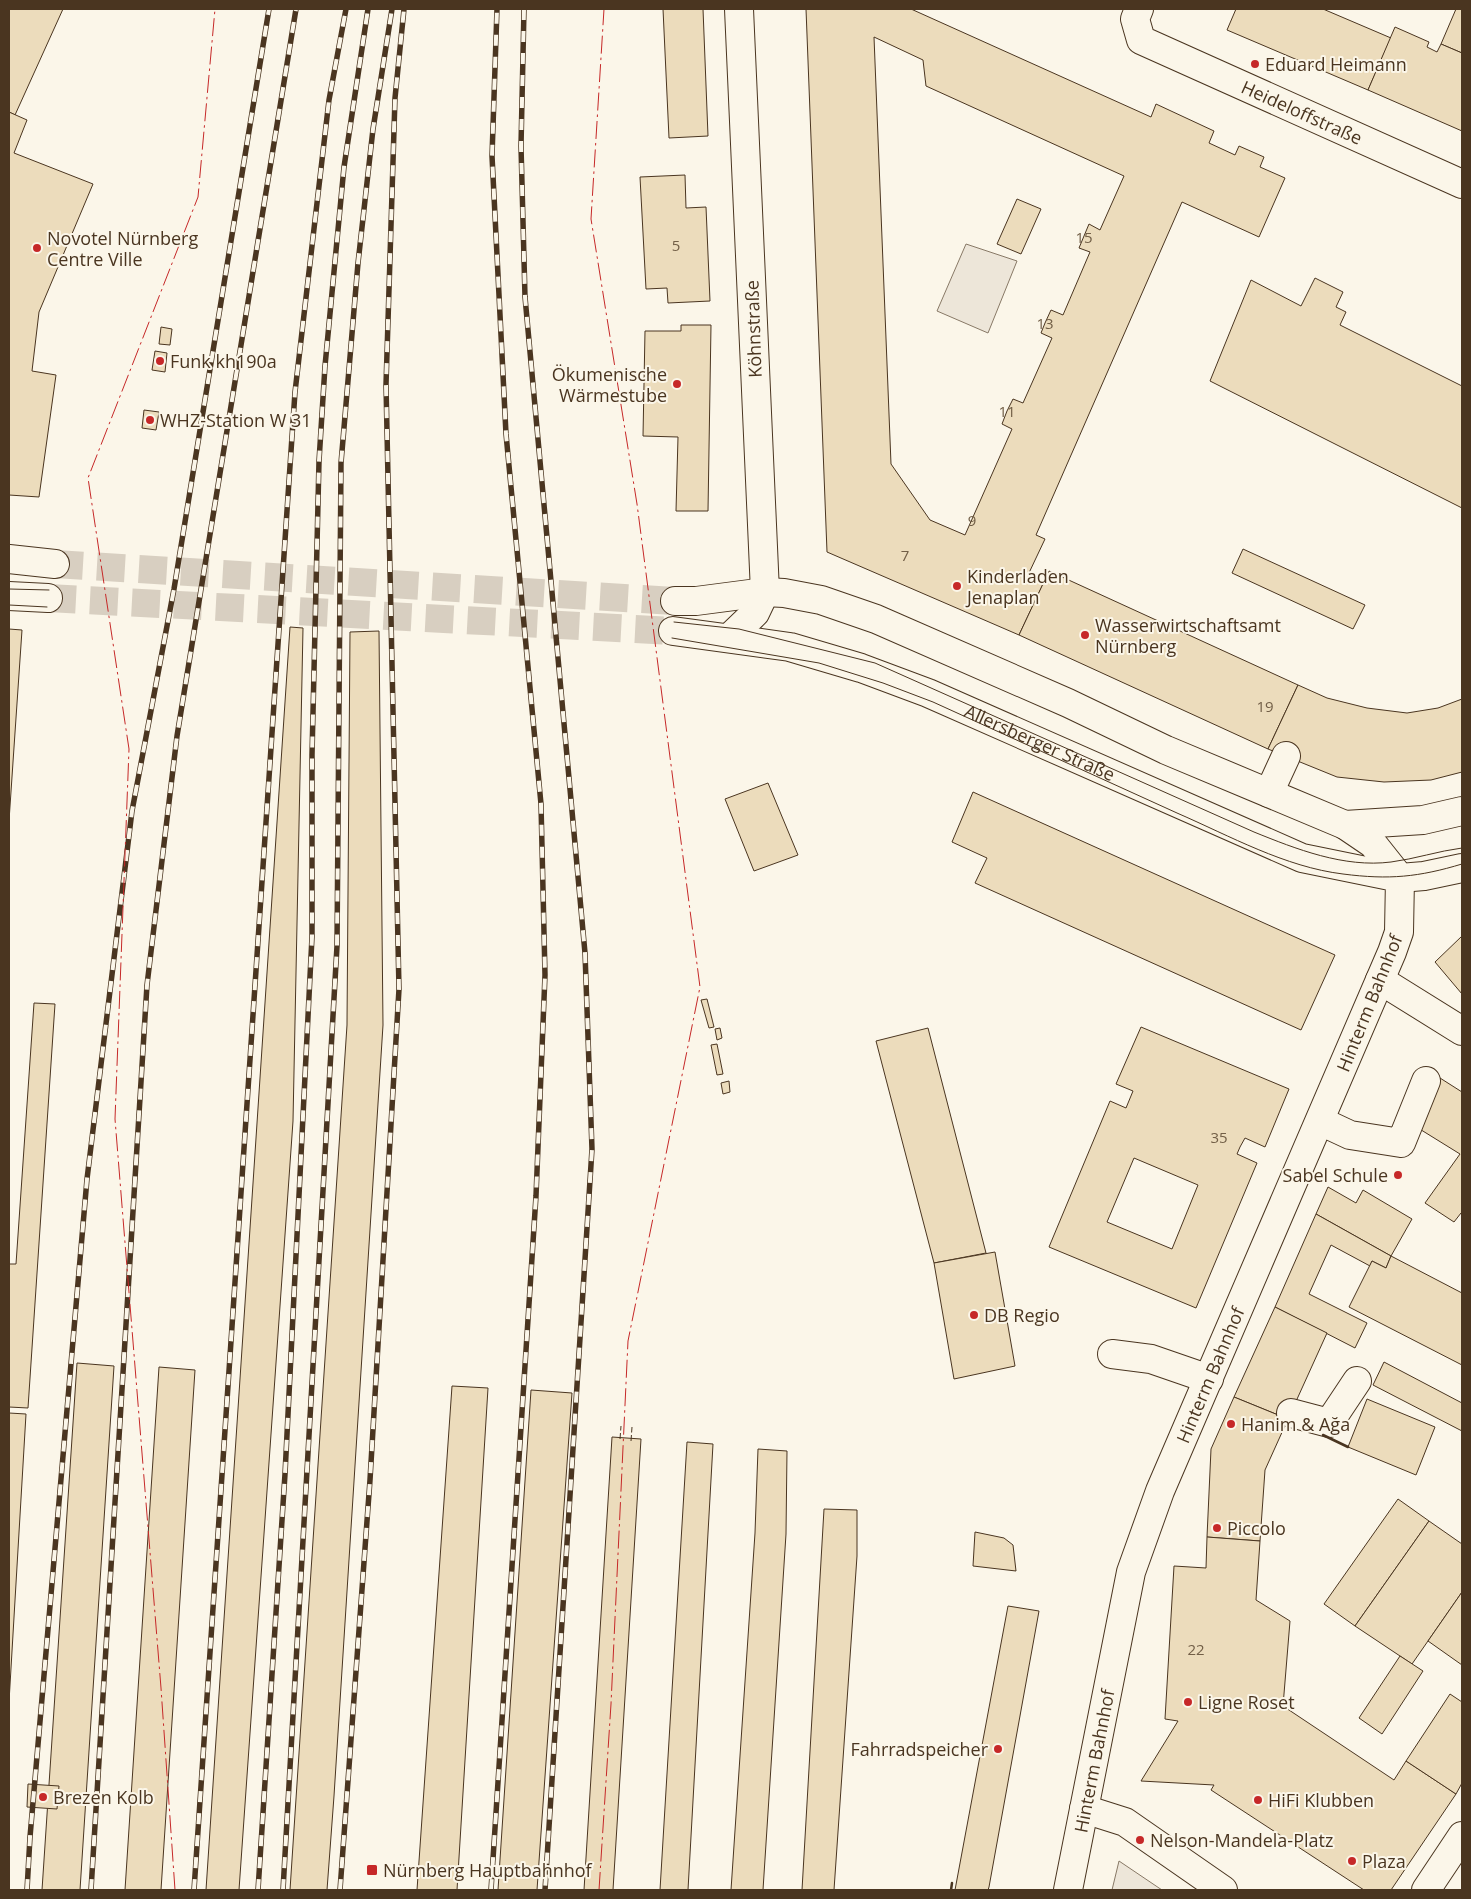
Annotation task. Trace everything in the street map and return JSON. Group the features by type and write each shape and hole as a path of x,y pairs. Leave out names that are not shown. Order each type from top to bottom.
{"street":[{"name":"Köhnstraße","path":"730,637 755,613 765,592 739,9"},
{"name":"Heideloffstraße","path":"1139,9 1134,19 1141,40 1462,184"},
{"path":"9,559 55,564"},
{"path":"675,601 696,601 765,592 784,593 821,600 898,628 1166,750 1345,825 1373,844 1400,878"},
{"path":"9,596 48,598"},
{"name":"Allersberger Straße","path":"673,631 730,637 790,647 861,668 928,693 1302,858 1400,878 1424,876 1462,868"},
{"path":"1269,793 1286,756"},
{"path":"1345,825 1423,820 1462,811"},
{"name":"Hinterm Bahnhof","path":"1068,1890 1131,1572 1160,1491 1320,1121 1399,932 1400,878"},
{"path":"1380,980 1462,1031"},
{"path":"1320,1121 1350,1135 1401,1144 1426,1081"},
{"path":"1112,1354 1151,1359 1209,1379"},
{"path":"1291,1413 1329,1424 1357,1381"},
{"path":"1084,1809 1126,1822 1223,1890"},
{"path":"1426,1890 1462,1836"}],"shaded area":[{"path":"966,244 1017,261 988,333 937,311"},
{"name":"Nelson-Mandela-Platz","path":"1119,1861 1162,1890 1112,1890"}],"building":[{"path":"9,9 63,9 15,115 9,112"},
{"path":"663,9 703,9 708,136 669,138"},
{"path":"806,9 911,9 1151,117 1156,104 1214,131 1209,143 1235,155 1239,146 1264,157 1260,167 1285,178 1259,237 1182,202 1036,535 1045,539 1028,575 1044,582 1019,635 827,552","holes":["874,37 923,60 926,86 1124,176 1100,230 1089,224 1079,248 1090,252 1063,315 1051,310 1045,323 1041,333 1052,338 1023,403 1013,399 1007,411 1002,424 1012,429 965,535 930,520 891,464"]},
{"path":"1236,9 1323,9 1391,38 1368,90 1227,30"},
{"path":"1456,9 1462,9 1462,53 1441,44"},
{"path":"1395,27 1429,42 1427,47 1437,52 1441,44 1462,53 1462,131 1368,90"},
{"name":"Novotel Nürnberg Centre Ville","path":"9,112 27,120 14,153 93,184 39,312 32,371 56,375 39,497 9,495"},
{"path":"685,175 686,208 706,207 710,301 668,303 667,288 646,289 640,177"},
{"path":"1017,199 1041,209 1021,254 997,244"},
{"path":"1315,278 1343,292 1336,307 1346,312 1340,325 1462,386 1462,508 1210,381 1251,280 1301,306"},
{"name":"Ökumenische Wärmestube","path":"681,325 711,325 708,511 676,511 678,437 643,436 645,331 681,331"},
{"path":"161,327 172,329 170,345 159,344"},
{"name":"Funk kh190a","path":"155,351 167,353 165,372 152,370"},
{"name":"WHZ-Station W 31","path":"144,410 159,412 156,430 142,428"},
{"path":"1243,549 1365,605 1353,629 1232,573"},
{"path":"1049,571 1298,685 1268,749 1019,635"},
{"path":"290,627 303,628 293,1121 239,1890 206,1890"},
{"path":"9,629 22,630 9,821"},
{"path":"379,631 383,1025 334,1796 327,1890 290,1890 347,1025 350,632"},
{"path":"1298,685 1327,698 1367,708 1407,713 1438,708 1462,699 1462,772 1431,780 1384,782 1337,777 1268,749"},
{"path":"768,783 798,855 754,871 725,799"},
{"path":"973,792 1335,955 1301,1030 975,883 987,858 952,842"},
{"path":"1462,936 1462,994 1435,962"},
{"path":"707,999 714,1027 709,1028 701,1000"},
{"path":"34,1003 55,1004 28,1408 9,1407 9,1264 16,1264"},
{"path":"1141,1027 1289,1089 1265,1147 1245,1138 1237,1154 1257,1163 1196,1308 1049,1247 1110,1101 1126,1108 1133,1091 1116,1084","holes":["1134,1158 1198,1185 1172,1249 1107,1222"]},
{"path":"720,1028 722,1038 717,1040 715,1029"},
{"path":"928,1028 986,1253 934,1263 876,1041"},
{"path":"717,1044 723,1074 717,1075 711,1045"},
{"path":"1440,1078 1462,1092 1462,1214 1454,1222 1425,1203 1460,1154 1418,1128"},
{"path":"729,1081 730,1092 723,1094 721,1083"},
{"path":"1328,1187 1356,1203 1363,1190 1412,1219 1391,1256 1316,1214"},
{"path":"1316,1214 1391,1256 1386,1268 1372,1261 1370,1266 1331,1245 1309,1294 1367,1323 1355,1348 1275,1307"},
{"name":"DB Regio","path":"995,1252 1015,1366 954,1379 934,1263"},
{"path":"1391,1256 1462,1293 1462,1365 1349,1307 1372,1261 1386,1268"},
{"path":"1275,1307 1327,1333 1288,1419 1234,1397"},
{"path":"1384,1362 1462,1403 1462,1431 1373,1385"},
{"path":"77,1363 114,1366 80,1890 42,1890"},
{"path":"159,1367 195,1370 161,1890 125,1890"},
{"path":"452,1386 488,1388 457,1890 417,1890"},
{"path":"531,1390 572,1393 537,1890 498,1890"},
{"path":"1234,1397 1288,1419 1265,1470 1260,1541 1207,1537 1211,1449"},
{"path":"1367,1399 1435,1427 1416,1475 1348,1447"},
{"path":"9,1413 26,1414 9,1702"},
{"path":"612,1437 641,1439 613,1890 584,1890"},
{"path":"687,1442 713,1444 688,1890 660,1890"},
{"path":"758,1449 787,1451 786,1534 763,1890 731,1890 755,1533"},
{"path":"1398,1499 1429,1521 1355,1626 1324,1604"},
{"path":"824,1509 857,1510 857,1556 834,1890 802,1890"},
{"path":"1429,1521 1462,1544 1462,1592 1412,1664 1355,1626"},
{"path":"975,1532 1004,1538 1013,1545 1016,1571 973,1566"},
{"path":"1207,1537 1260,1541 1256,1600 1290,1621 1283,1706 1394,1780 1406,1761 1456,1794 1391,1890 1364,1890 1211,1790 1214,1785 1141,1781 1178,1721 1165,1719 1174,1566 1206,1568"},
{"path":"1462,1592 1462,1665 1428,1641"},
{"name":"Fahrradspeicher","path":"1008,1606 1039,1611 989,1887 988,1890 955,1890"},
{"path":"1400,1656 1423,1671 1382,1734 1359,1718"},
{"path":"1450,1694 1462,1702 1462,1783 1456,1794 1406,1761"},
{"name":"Brezen Kolb","path":"28,1784 59,1786 57,1809 27,1807"}],"tunnel":[{"path":"55,564 675,601"},
{"path":"48,598 673,631"}],"tram line":[{"path":"9,589 49,590"},
{"path":"9,605 47,607"},
{"path":"674,622 739,629 875,663 1254,832 1303,851 1338,860 1373,863 1400,861 1462,848"},
{"path":"672,638 819,663 883,683 933,702 1258,850 1300,865 1343,874 1390,877 1432,872 1462,864"}],"railway":[{"path":"27,1890 87,1179 132,811 174,589 269,9"},
{"path":"91,1890 147,985 177,736 296,9"},
{"path":"194,1890 295,392 329,100 346,9"},
{"path":"258,1890 285,1474 312,937 312,755 319,461 325,366 344,167 368,9"},
{"path":"283,1890 337,946 341,463 358,263 373,129 392,9"},
{"path":"340,1890 370,1480 399,989 386,385 395,98 404,9"},
{"path":"491,1890 536,1196 545,975 541,804 506,434 492,156 497,9"},
{"path":"524,9 521,146 525,297 585,953 592,1149 545,1890"}],"fence":[{"path":"620,1439 621,1426"},
{"path":"631,1441 632,1427"}],"wall":[{"path":"1323,1435 1348,1447"},
{"path":"951,1890 952,1883"}],"power":[{"path":"175,1890 161,1688 115,1119 129,749 88,478 198,197 215,9"},
{"path":"599,1890 611,1704 628,1341 700,987 637,504 591,219 604,9"}],"place":[{"name":"Eduard Heimann","path":"1255,64"},
{"name":"Novotel Nürnberg Centre Ville","path":"37,248"},
{"name":"Funk kh190a","path":"160,361"},
{"name":"Ökumenische Wärmestube","path":"677,384"},
{"name":"WHZ-Station W 31","path":"150,420"},
{"name":"Kinderladen Jenaplan","path":"957,586"},
{"name":"Wasserwirtschaftsamt Nürnberg","path":"1085,635"},
{"name":"Sabel Schule","path":"1398,1175"},
{"name":"DB Regio","path":"974,1315"},
{"name":"Hanim & Ağa","path":"1231,1424"},
{"name":"Piccolo","path":"1217,1528"},
{"name":"Ligne Roset","path":"1188,1702"},
{"name":"Fahrradspeicher","path":"998,1749"},
{"name":"Brezen Kolb","path":"43,1797"},
{"name":"HiFi Klubben","path":"1258,1800"},
{"name":"Nelson-Mandela-Platz","path":"1140,1840"},
{"name":"Plaza","path":"1352,1861"},
{"name":"Nürnberg Hauptbahnhof","path":"372,1870"}]}
